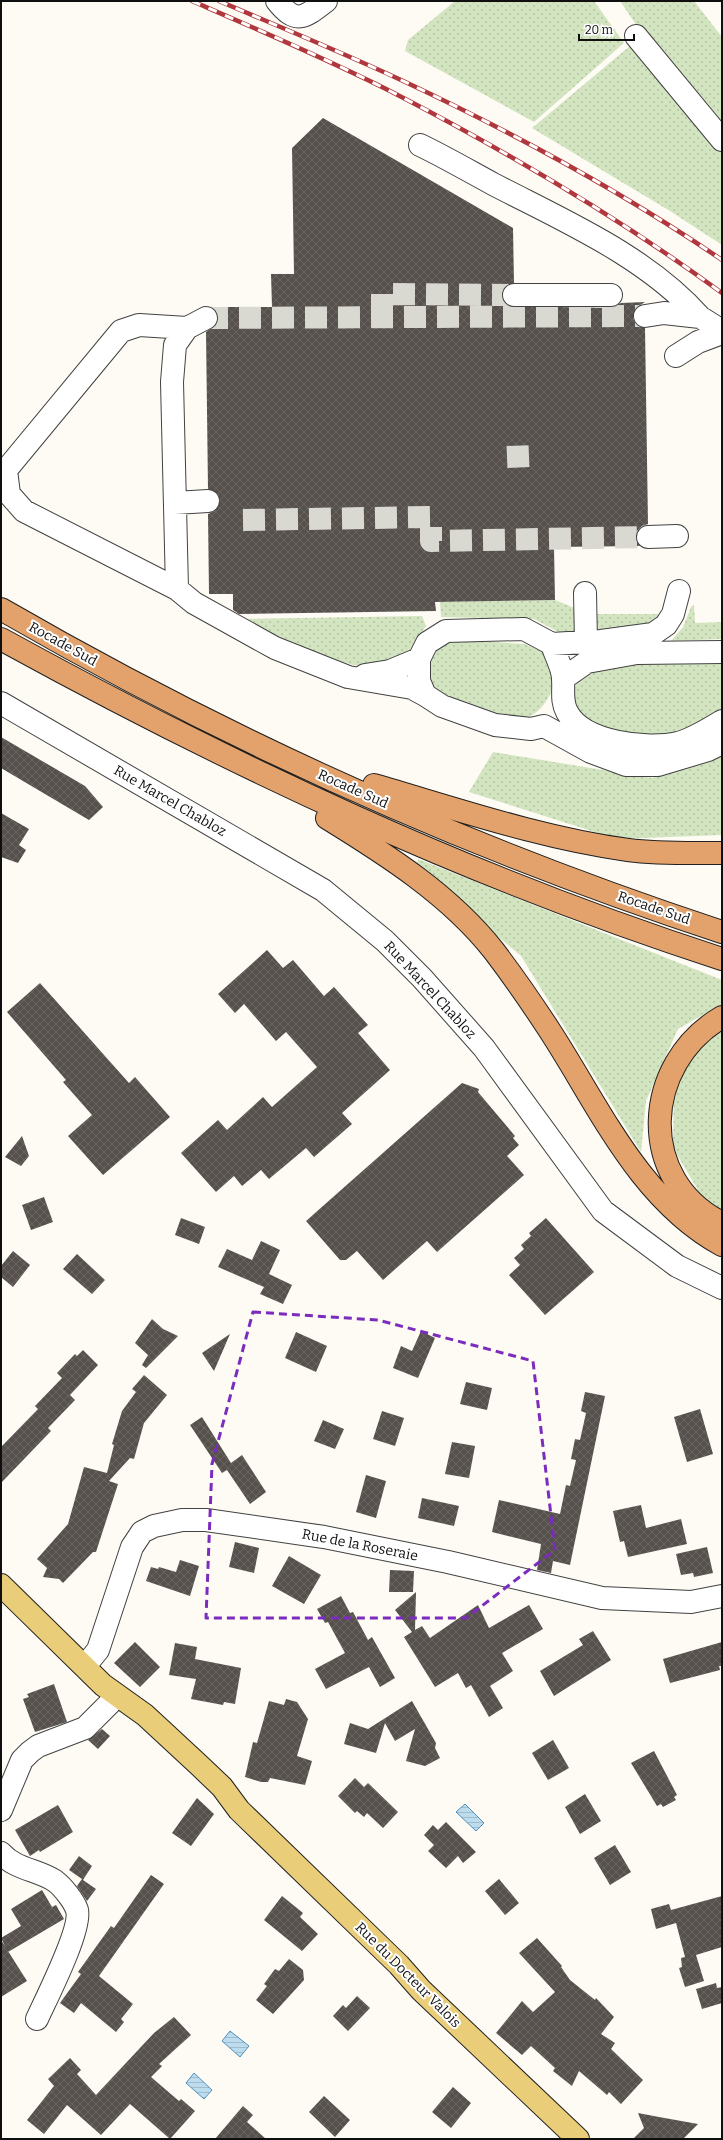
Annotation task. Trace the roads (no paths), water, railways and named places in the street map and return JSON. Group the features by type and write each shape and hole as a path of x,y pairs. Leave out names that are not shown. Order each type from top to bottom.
{"highway":[{"name":"Rocade Sud","path":"1,609 145,689 297,764 376,799 535,865 722,932"},
{"name":"Rocade Sud","path":"1,639 151,720 250,769 375,827 526,889 662,940 722,959"},
{"path":"297,764 551,836 629,850 722,853"},
{"path":"250,769 375,848 434,891 475,929 493,950 549,1028 604,1119 644,1178 689,1222 722,1245"},
{"path":"722,1017 692,1039 674,1064 664,1089 660,1118 660,1134 666,1158 678,1184 698,1208 722,1223"}],"main road":[{"name":"Rue du Docteur Valois","path":"1,1585 117,1696 137,1723 190,1775 212,1795 239,1810 398,1964 421,1990 578,2139"}],"street":[{"path":"276,1 288,14 299,17 310,14 326,1"},
{"path":"636,36 722,140"},
{"path":"420,145 464,166 610,247 682,297 700,317 722,332"},
{"path":"514,295 611,295"},
{"path":"645,316 664,313 700,317"},
{"path":"24,511 9,494 6,470 121,331 139,325 186,328 206,318"},
{"path":"177,589 172,382 175,345 186,328"},
{"path":"676,356 698,342 722,332"},
{"path":"1,497 24,511 177,589 194,603 275,648 348,677 412,688 442,706 495,725 531,729 544,726 591,752 626,765 658,765 708,750 722,743"},
{"path":"175,503 208,501"},
{"path":"648,538 677,536"},
{"path":"425,695 419,681 418,659 427,644 446,631 524,629 552,644 594,642 653,634 666,625 673,614 679,591"},
{"path":"585,593 594,642"},
{"path":"594,642 637,653"},
{"path":"552,644 564,678 562,697 567,712 577,724 601,737 631,744 649,746 679,742 722,721"},
{"path":"564,678 587,662 637,653 722,652"},
{"path":"348,677 390,671 418,659"},
{"name":"Rue Marcel Chabloz","path":"1,703 316,886 334,899 385,941 422,978 484,1048 603,1211 677,1266 722,1288"},
{"name":"Rue de la Roseraie","path":"85,1666 98,1650 132,1547 142,1532 166,1522 182,1520 206,1520 324,1537 448,1562 602,1598 691,1602 722,1596"},
{"path":"1,1810 22,1760 30,1752 38,1746 85,1728 117,1696"},
{"path":"1,1852 9,1861 55,1881 68,1896 77,1911 76,1928 37,2019"}],"water":[{"path":"465,1804 484,1823 476,1831 456,1812"},
{"path":"230,2031 249,2046 240,2057 222,2041"},
{"path":"194,2073 212,2090 204,2099 186,2083"}],"tunnel":[{"path":"382,316 382,294 514,295"},
{"path":"206,318 645,316"},
{"path":"507,457 532,456"},
{"path":"243,520 431,517 431,541 648,537"}],"railway":[{"path":"192,1 343,68 435,114 561,186 643,238 722,293"},
{"path":"219,1 378,70 484,120 605,186 722,260"}]}
